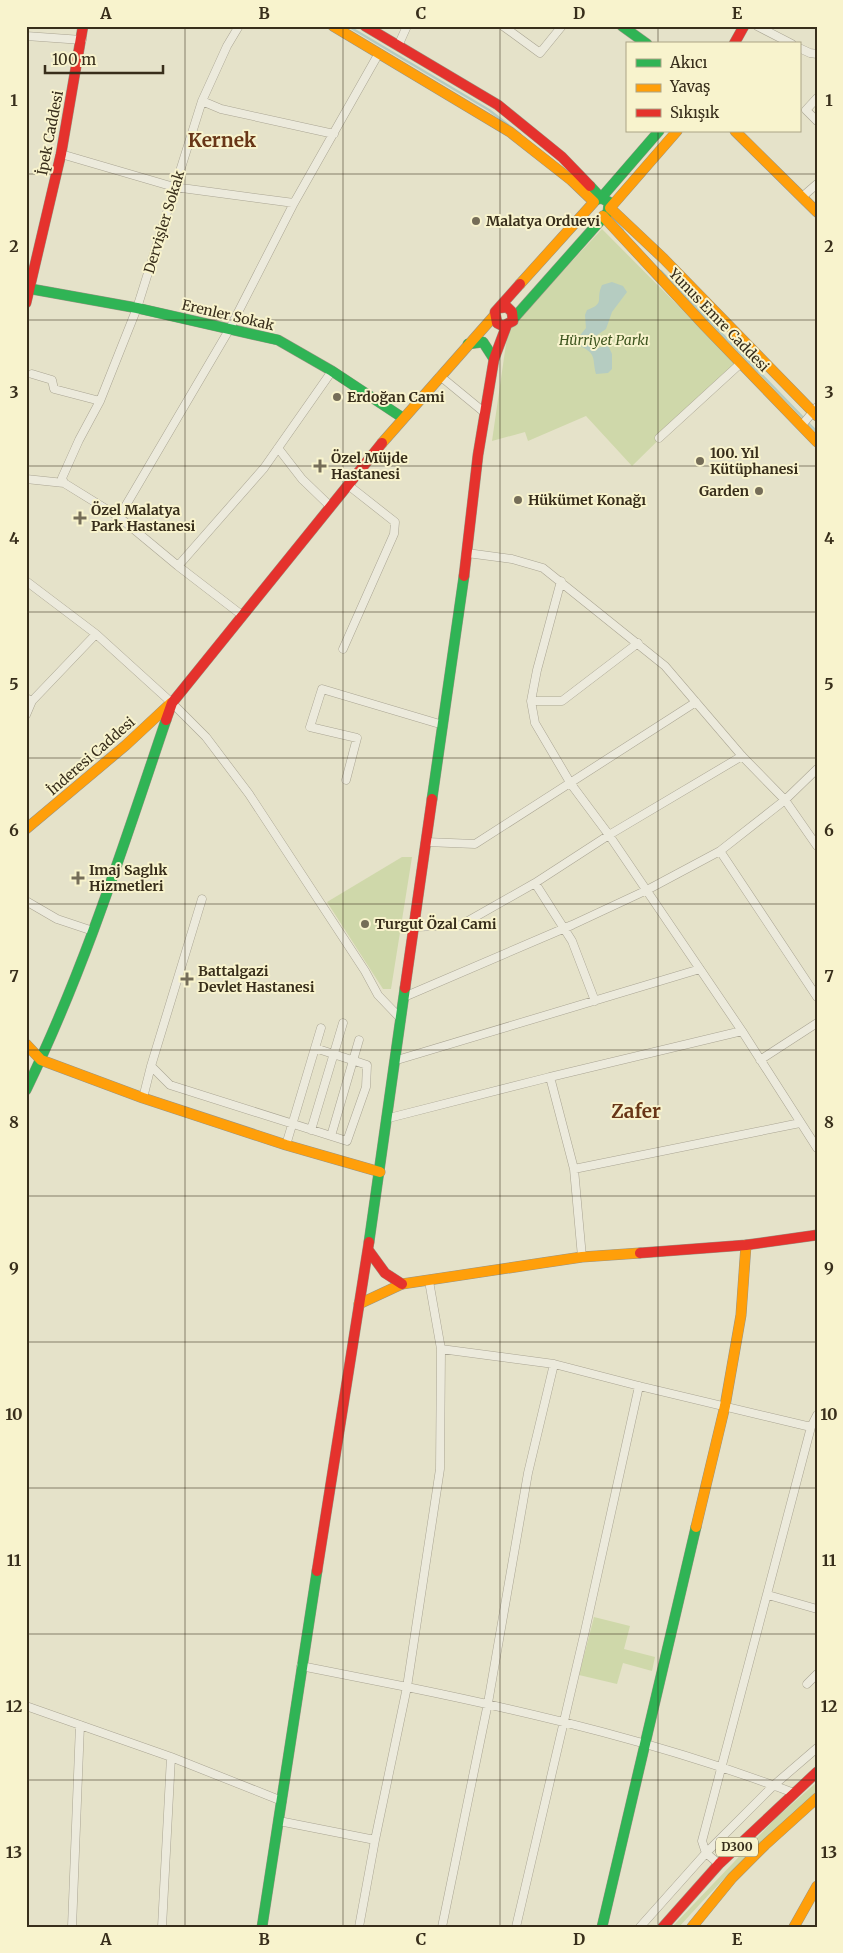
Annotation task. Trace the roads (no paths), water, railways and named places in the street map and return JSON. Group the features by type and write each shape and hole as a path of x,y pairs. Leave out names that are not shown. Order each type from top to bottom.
{"main road":[{"name":"İpek Caddesi","path":"26,303 61,154 83,26"},
{"path":"333,26 510,132 597,200 609,202 606,212"},
{"path":"365,26 498,105 562,157 597,200"},
{"path":"622,26 644,42"},
{"path":"735,42 744,26"},
{"path":"741,42 748,26"},
{"path":"26,1090 93,932 172,702 244,616 330,506 403,418 658,132"},
{"path":"262,1927 301,1666 389,1118 404,997 494,359 506,327 512,324 514,318 676,132"},
{"path":"736,132 817,212"},
{"path":"597,200 592,208 595,213 606,212"},
{"name":"Yunus Emre Caddesi","path":"606,212 741,363 817,442"},
{"name":"Yunus Emre Caddesi","path":"606,212 664,259 814,412"},
{"name":"Erenler Sokak","path":"28,288 137,308 278,340 332,371 403,418"},
{"path":"497,312 510,309 514,318"},
{"path":"497,312 497,324 506,327"},
{"path":"468,344 483,342 494,359"},
{"name":"İnderesi Caddesi","path":"26,829 126,745 172,702"},
{"path":"26,1044 40,1060 143,1098 286,1145 380,1172"},
{"path":"359,1304 402,1284 582,1257 746,1245 817,1235"},
{"path":"602,1927 725,1406 741,1315 746,1245"},
{"path":"369,1251 386,1273 402,1284"},
{"name":"D300","path":"663,1927 719,1864 817,1772"},
{"name":"D300","path":"692,1927 732,1878 764,1845 817,1798"},
{"path":"794,1927 815,1891"}],"street":[{"name":"Dervişler Sokak","path":"64,483 62,478 100,401 137,308 202,101 227,46 239,26"},
{"path":"398,46 407,26"},
{"path":"503,26 540,53 562,26"},
{"path":"757,26 788,42"},
{"path":"26,36 82,40"},
{"path":"800,48 817,54"},
{"path":"119,517 229,330 294,203 379,53"},
{"path":"817,98 806,110 817,121"},
{"path":"202,101 222,109 334,134"},
{"path":"61,154 174,187 294,203"},
{"path":"802,197 817,184"},
{"path":"659,438 741,363"},
{"path":"178,566 264,468 332,371"},
{"path":"32,374 52,380 54,389 100,401"},
{"path":"440,376 485,413"},
{"path":"802,426 814,412"},
{"path":"278,448 302,479 330,506"},
{"path":"26,479 64,483 119,517 178,566 244,616"},
{"path":"343,649 396,526 395,522 348,485"},
{"path":"467,552 512,559 543,568 561,580 665,666 742,756 784,800 817,846"},
{"path":"561,580 536,670 531,701 535,723 571,784 610,835 742,1031 817,1148"},
{"path":"26,581 96,634 172,702 206,737 249,794 365,971 378,995 401,1019"},
{"path":"26,715 29,699 96,634"},
{"path":"531,701 562,701 638,644"},
{"path":"346,780 357,738 310,727 322,689 443,725"},
{"path":"533,712 553,701"},
{"path":"426,842 474,844 571,784 696,702"},
{"path":"414,927 461,925 535,883 610,835 742,756"},
{"path":"404,997 564,929 647,890 720,851 784,800 817,769"},
{"path":"720,851 817,997"},
{"path":"535,883 572,941 595,1002"},
{"path":"143,1098 202,899"},
{"path":"26,901 57,919 93,932"},
{"path":"397,1060 700,969"},
{"path":"760,1060 817,1023"},
{"path":"311,1130 343,1024"},
{"path":"286,1145 321,1028"},
{"path":"389,1118 742,1031"},
{"path":"331,1136 359,1040"},
{"path":"151,1066 170,1086 347,1141 366,1087 367,1065 315,1048"},
{"path":"550,1077 574,1169 582,1257"},
{"path":"574,1169 800,1123"},
{"path":"359,1927 407,1687 440,1468 441,1349 429,1281"},
{"path":"441,1349 554,1364 811,1427"},
{"path":"442,1927 488,1703 528,1473 554,1364"},
{"path":"516,1927 639,1386"},
{"path":"719,1864 706,1853 702,1841 811,1427 817,1415"},
{"path":"808,1440 817,1441"},
{"path":"768,1595 817,1609"},
{"path":"301,1666 488,1703 564,1721 646,1743 722,1767 794,1793"},
{"path":"807,1684 817,1674"},
{"path":"26,1706 171,1757 282,1801"},
{"path":"72,1927 80,1725"},
{"path":"640,1927 706,1853 774,1785 817,1748"},
{"path":"162,1927 171,1757"},
{"path":"279,1821 375,1840"}],"waterway":[{"path":"348,26 489,110 520,134"},
{"path":"614,219 623,230"},
{"path":"661,271 817,432"}],"place":[{"name":"Malatya Orduevi","path":"476,221"},
{"name":"Erdoğan Cami","path":"337,397"},
{"name":"100. Yıl Kütüphanesi","path":"700,461"},
{"name":"Özel Müjde Hastanesi","path":"320,466"},
{"name":"Garden","path":"759,491"},
{"name":"Hükümet Konağı","path":"518,500"},
{"name":"Özel Malatya Park Hastanesi","path":"80,518"},
{"name":"Imaj Saglık Hizmetleri","path":"78,878"},
{"name":"Turgut Özal Cami","path":"365,924"},
{"name":"Battalgazi Devlet Hastanesi","path":"187,979"}],"district":[{"name":"Kernek","path":"222,140"},
{"name":"Zafer","path":"636,1111"}],"park label":[{"name":"Hürriyet Parkı","path":"604,340"}]}
